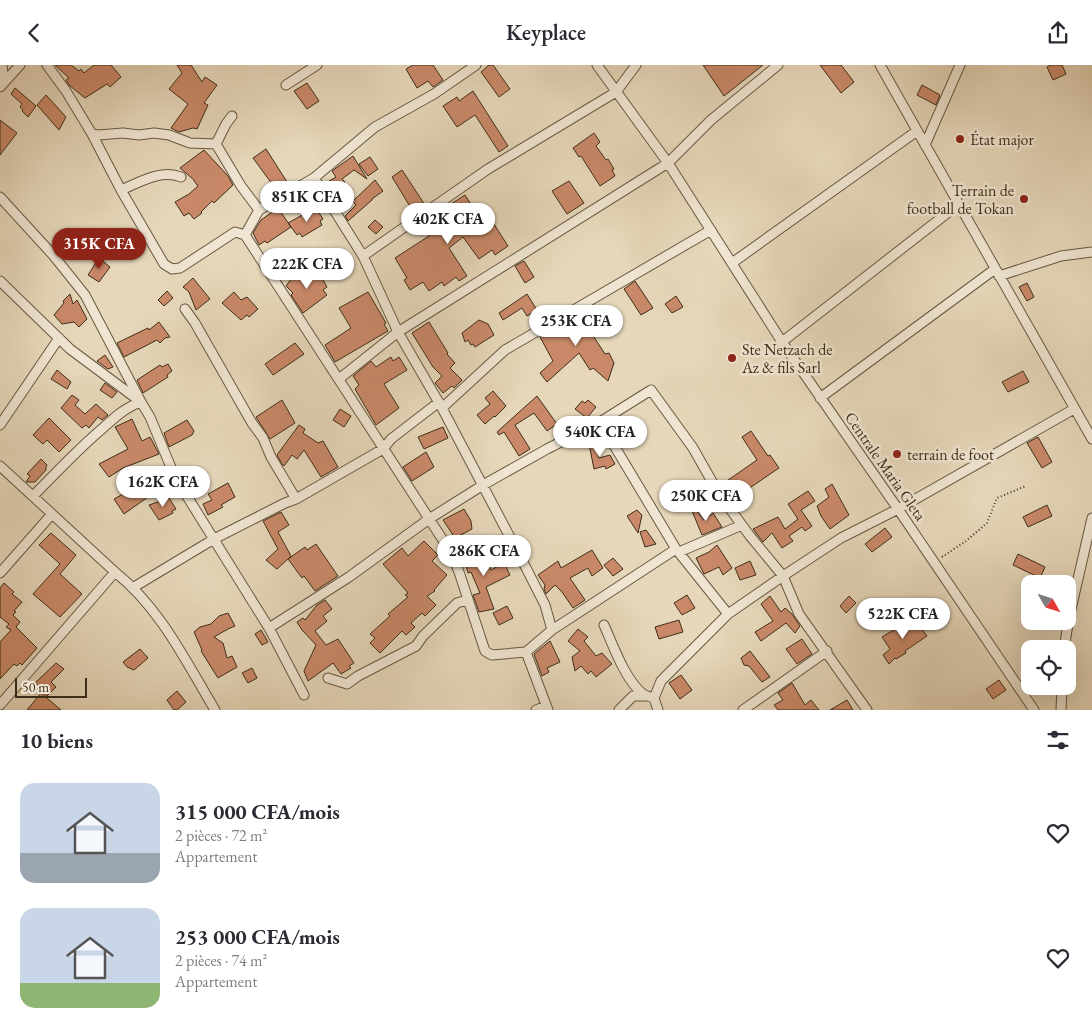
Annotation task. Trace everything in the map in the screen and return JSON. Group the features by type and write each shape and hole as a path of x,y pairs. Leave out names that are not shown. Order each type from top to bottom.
{"street":[{"path":"2,65 2,84"},
{"path":"2,84 20,65"},
{"path":"47,65 66,91 92,134 121,190 164,264 172,269 180,268 235,232 245,235 339,379 382,449 450,551 459,572 485,651 492,655 526,652 552,630 678,551 742,525"},
{"path":"286,85 317,65"},
{"path":"245,235 259,211 314,178 375,127 434,93 476,65"},
{"name":"Centrale Maria Gleta","path":"597,65 668,163 782,342 1034,710"},
{"path":"363,256 488,169 616,92 636,65"},
{"path":"339,379 398,332 668,163 711,120 778,65"},
{"path":"880,65 1092,439"},
{"path":"926,145 960,65"},
{"path":"216,144 232,116"},
{"path":"732,263 917,131"},
{"path":"92,134 123,133 139,135 154,133 169,135 190,143 216,144"},
{"path":"216,144 241,186 259,211"},
{"path":"121,190 149,178 171,174 181,177"},
{"path":"314,178 363,256 398,332 440,405 545,605 552,630"},
{"path":"0,197 53,255 85,295 150,417 175,477 269,628 304,695"},
{"path":"782,342 959,205"},
{"path":"134,587 214,539 296,499 382,449 392,439 440,405 505,350 710,230"},
{"path":"820,398 997,273 1061,256 1092,252"},
{"path":"0,281 58,338 95,369 141,402"},
{"path":"185,309 232,385 296,499"},
{"path":"0,425 58,338"},
{"path":"269,628 349,577 429,519 483,485 600,422 652,390 693,448 719,494 782,576 799,614 827,651 866,710"},
{"path":"33,496 94,435 128,407 141,402"},
{"path":"649,697 661,681 728,614 782,576 841,538 898,509 1074,409"},
{"path":"600,422 678,551 728,614"},
{"path":"0,465 115,572 134,587 163,623 215,710"},
{"path":"0,573 52,514"},
{"path":"1065,640 1092,518"},
{"path":"3,710 0,706 115,572"},
{"path":"328,678 346,684 416,646 423,636 456,603 467,600"},
{"path":"604,625 624,668 637,688 649,697 658,710"},
{"path":"743,710 827,651"},
{"path":"526,652 547,708 536,710"},
{"path":"1061,710 1062,695"},
{"path":"619,710 633,696 649,697"}],"path":[{"path":"934,562 966,541 986,523 998,498 1026,486"}],"building":[{"path":"55,65 71,65 79,71 81,69 84,73 94,65 111,65 121,77 110,87 107,84 85,98 69,85 66,80 69,78"},
{"path":"177,65 191,65 202,82 205,77 217,85 204,103 208,105 197,129 193,128 179,132 171,128 188,104 169,89 182,73"},
{"path":"413,65 433,65 443,80 433,87 428,81 417,88 406,69"},
{"path":"489,65 493,65 510,89 499,97 481,72"},
{"path":"703,65 763,65 724,96"},
{"path":"820,65 841,65 854,82 841,93"},
{"path":"1062,65 1066,74 1053,80 1047,67"},
{"path":"307,83 319,101 307,109 294,91"},
{"path":"922,85 940,95 936,105 917,95"},
{"path":"15,88 36,106 28,117 20,107 22,104 11,94"},
{"path":"473,91 508,146 499,152 475,115 457,127 443,106 457,97 459,101"},
{"path":"46,95 66,117 59,130 37,105"},
{"path":"0,120 17,133 0,155"},
{"path":"594,133 600,142 596,146 606,160 608,159 614,169 612,170 615,176 600,186 581,156 579,157 573,148"},
{"path":"266,149 289,185 278,192 253,158"},
{"path":"204,150 228,176 233,185 214,203 212,201 194,219 189,213 184,216 175,202 198,186 180,168"},
{"path":"353,156 367,179 354,170 342,179 345,182 330,192 326,183 336,177 332,171"},
{"path":"370,157 378,169 368,176 359,164"},
{"path":"402,170 425,205 414,213 392,177"},
{"path":"375,180 383,191 348,221 345,216 356,205 353,201"},
{"path":"569,181 584,203 567,214 552,191"},
{"path":"465,195 484,225 492,221 508,246 495,255 492,250 479,259 463,237 449,248 467,276 459,281 456,277 444,286 442,282 429,291 423,282 410,290 404,280 407,278 395,258 429,236 421,223"},
{"path":"278,208 291,227 267,243 265,241 259,245 253,233 261,220"},
{"path":"313,209 315,212 318,211 323,219 320,221 322,225 302,237 300,233 297,235 288,223"},
{"path":"375,220 383,227 376,234 368,227"},
{"path":"99,258 110,267 99,282 88,275"},
{"path":"524,261 534,277 525,283 515,266"},
{"path":"308,268 323,280 327,287 323,290 327,295 303,313 291,295 293,293 286,286 294,275 298,279"},
{"path":"193,278 210,299 196,310 189,292 183,287"},
{"path":"635,281 653,308 641,315 624,289"},
{"path":"1027,283 1034,297 1027,301 1019,287"},
{"path":"167,291 173,298 164,306 158,300"},
{"path":"234,292 241,300 247,297 258,309 249,317 247,315 241,320 222,303"},
{"path":"368,292 386,323 384,324 388,331 335,362 325,345 351,328 339,308"},
{"path":"70,294 73,304 77,300 87,319 79,327 74,322 62,324 54,315"},
{"path":"527,294 537,310 527,316 522,308 503,320 499,313"},
{"path":"676,296 683,307 672,313 665,304"},
{"path":"592,310 599,319 588,328 605,354 609,353 614,363 608,381 593,368 590,370 579,353 547,382 540,373 553,361 540,337 560,325 561,328"},
{"path":"479,320 488,324 494,335 475,347 468,340 465,342 462,333"},
{"path":"159,322 170,337 165,338 160,343 157,340 124,357 117,343 148,328 149,330"},
{"path":"429,322 447,354 455,363 450,368 462,380 454,388 452,386 443,393 435,383 442,376 433,367 412,333"},
{"path":"295,343 304,354 273,375 265,364"},
{"path":"105,355 113,367 108,369 97,361"},
{"path":"391,357 393,361 399,357 407,370 384,384 399,408 376,425 355,389 359,385 353,376 371,361 376,367"},
{"path":"168,364 172,371 167,375 168,377 143,393 137,380 160,365 162,367"},
{"path":"57,370 71,382 67,389 51,379"},
{"path":"1023,371 1029,382 1008,392 1002,382"},
{"path":"105,383 117,392 112,398 100,390"},
{"path":"493,391 506,406 485,424 477,415 490,404 485,398"},
{"path":"72,395 79,400 75,405 85,414 96,404 108,415 102,420 98,417 89,428 86,425 82,428 61,408"},
{"path":"537,396 557,424 547,431 534,413 515,425 530,449 519,456 504,432 499,435 497,432"},
{"path":"282,400 295,423 270,439 256,417"},
{"path":"588,400 596,407 587,418 575,409 582,401 585,403"},
{"path":"340,409 351,416 344,427 333,420"},
{"path":"49,418 71,440 59,452 47,440 43,444 33,435"},
{"path":"132,419 142,441 150,437 159,454 123,468 109,477 99,464 128,449 115,427"},
{"path":"187,420 194,431 192,435 169,447 164,433"},
{"path":"299,425 305,429 303,433 318,443 323,441 338,467 321,477 304,450 297,459 292,455 284,466 282,464 277,455"},
{"path":"443,427 448,438 424,449 418,437"},
{"path":"751,431 768,456 770,455 779,468 732,500 721,485 757,460 742,437"},
{"path":"1038,437 1052,462 1042,468 1027,443"},
{"path":"596,443 599,458 610,455 615,464 606,469 605,466 594,469 589,444"},
{"path":"426,452 434,467 412,481 403,467"},
{"path":"41,459 47,465 46,470 35,482 26,482 30,476 27,474"},
{"path":"228,483 235,497 221,505 223,507 208,515 203,504 212,500 208,494"},
{"path":"832,484 849,515 830,529 817,506 829,497 825,489"},
{"path":"134,488 136,491 144,488 148,497 124,514 114,499"},
{"path":"808,491 815,501 801,510 812,526 805,531 802,527 789,536 793,541 782,548 772,533 763,542 753,529 778,517 785,529 798,519 788,504"},
{"path":"169,498 176,509 172,511 173,513 159,520 149,505"},
{"path":"692,505 704,520 713,513 722,527 702,535 690,506"},
{"path":"1047,505 1052,516 1028,527 1023,517"},
{"path":"464,509 471,521 472,529 455,538 443,520"},
{"path":"637,510 642,515 638,533 627,516"},
{"path":"281,512 289,525 278,532 291,556 277,569 266,560 278,549 263,521"},
{"path":"885,528 892,537 872,552 865,544"},
{"path":"646,530 656,544 645,547 640,532"},
{"path":"51,533 76,555 60,574 82,594 60,617 33,594 60,564 39,545"},
{"path":"424,541 438,555 432,561 447,575 435,591 427,596 436,605 425,616 422,613 411,623 415,627 406,635 402,631 380,653 370,643 375,638 370,634 390,616 388,614 408,597 405,595 408,593 383,564 402,548 408,556"},
{"path":"316,544 338,576 315,591 304,576 302,578 288,559 305,547 307,550"},
{"path":"479,545 491,570 504,563 510,575 486,587 494,609 479,612 473,595 480,593 471,572 468,573 465,562 470,559 467,551"},
{"path":"717,545 732,568 723,575 719,567 704,574 696,558 709,552"},
{"path":"592,550 603,568 592,576 588,568 570,578 585,600 573,608 555,585 546,594 545,585 538,575 558,561 561,568"},
{"path":"1018,554 1045,567 1041,575 1034,575 1013,565"},
{"path":"613,558 623,569 613,576 604,565"},
{"path":"750,561 756,575 740,580 735,568"},
{"path":"4,583 14,592 12,594 22,602 13,615 20,622 16,627 37,648 22,665 20,663 17,666 14,664 0,679 0,642 11,630 6,627 9,624 0,617 0,588"},
{"path":"687,595 695,608 682,615 674,603"},
{"path":"770,596 781,612 785,608 792,614 800,626 795,633 786,623 761,641 755,632 773,621 761,604"},
{"path":"849,596 856,603 846,613 840,606"},
{"path":"325,600 332,609 323,616 327,621 315,631 326,645 338,639 354,663 349,666 351,668 341,674 333,663 308,681 304,671 316,645 297,622 303,618 305,620 317,605"},
{"path":"507,606 513,618 499,625 493,613"},
{"path":"872,609 878,617 872,622 865,613"},
{"path":"228,613 235,626 214,637 223,643 227,658 232,656 237,667 218,678 201,651 194,632 200,627 211,624 219,616"},
{"path":"679,620 683,632 659,639 655,627"},
{"path":"909,621 912,625 917,622 927,636 889,664 883,655 890,649 882,637"},
{"path":"578,629 588,637 584,641 596,656 602,653 612,664 596,677 591,671 588,674 581,666 575,671 572,657 580,651 568,641"},
{"path":"261,630 268,642 262,645 255,634"},
{"path":"802,639 812,654 797,664 786,649"},
{"path":"550,641 560,662 547,668 549,672 542,676 534,654"},
{"path":"140,649 148,658 134,670 127,667 123,662"},
{"path":"750,651 770,677 762,682 749,666 744,665 741,658"},
{"path":"56,663 64,669 51,682 56,687 47,696 35,687 38,685 35,683"},
{"path":"252,668 257,678 248,683 242,673"},
{"path":"681,675 692,690 680,699 669,683"},
{"path":"999,680 1006,690 993,699 986,689"},
{"path":"792,683 805,705 811,700 819,710 778,710 774,705 783,700 778,693"},
{"path":"177,691 186,702 177,710 174,710 167,700"},
{"path":"41,693 48,699 61,710 27,710"},
{"path":"847,700 853,710 830,710"}],"place":[{"name":"État major","path":"960,139"},
{"name":"Terrain de football de Tokan","path":"1024,199"},
{"name":"Ste Netzach de Az & fils Sarl","path":"732,358"},
{"name":"terrain de foot","path":"897,454"}]}
